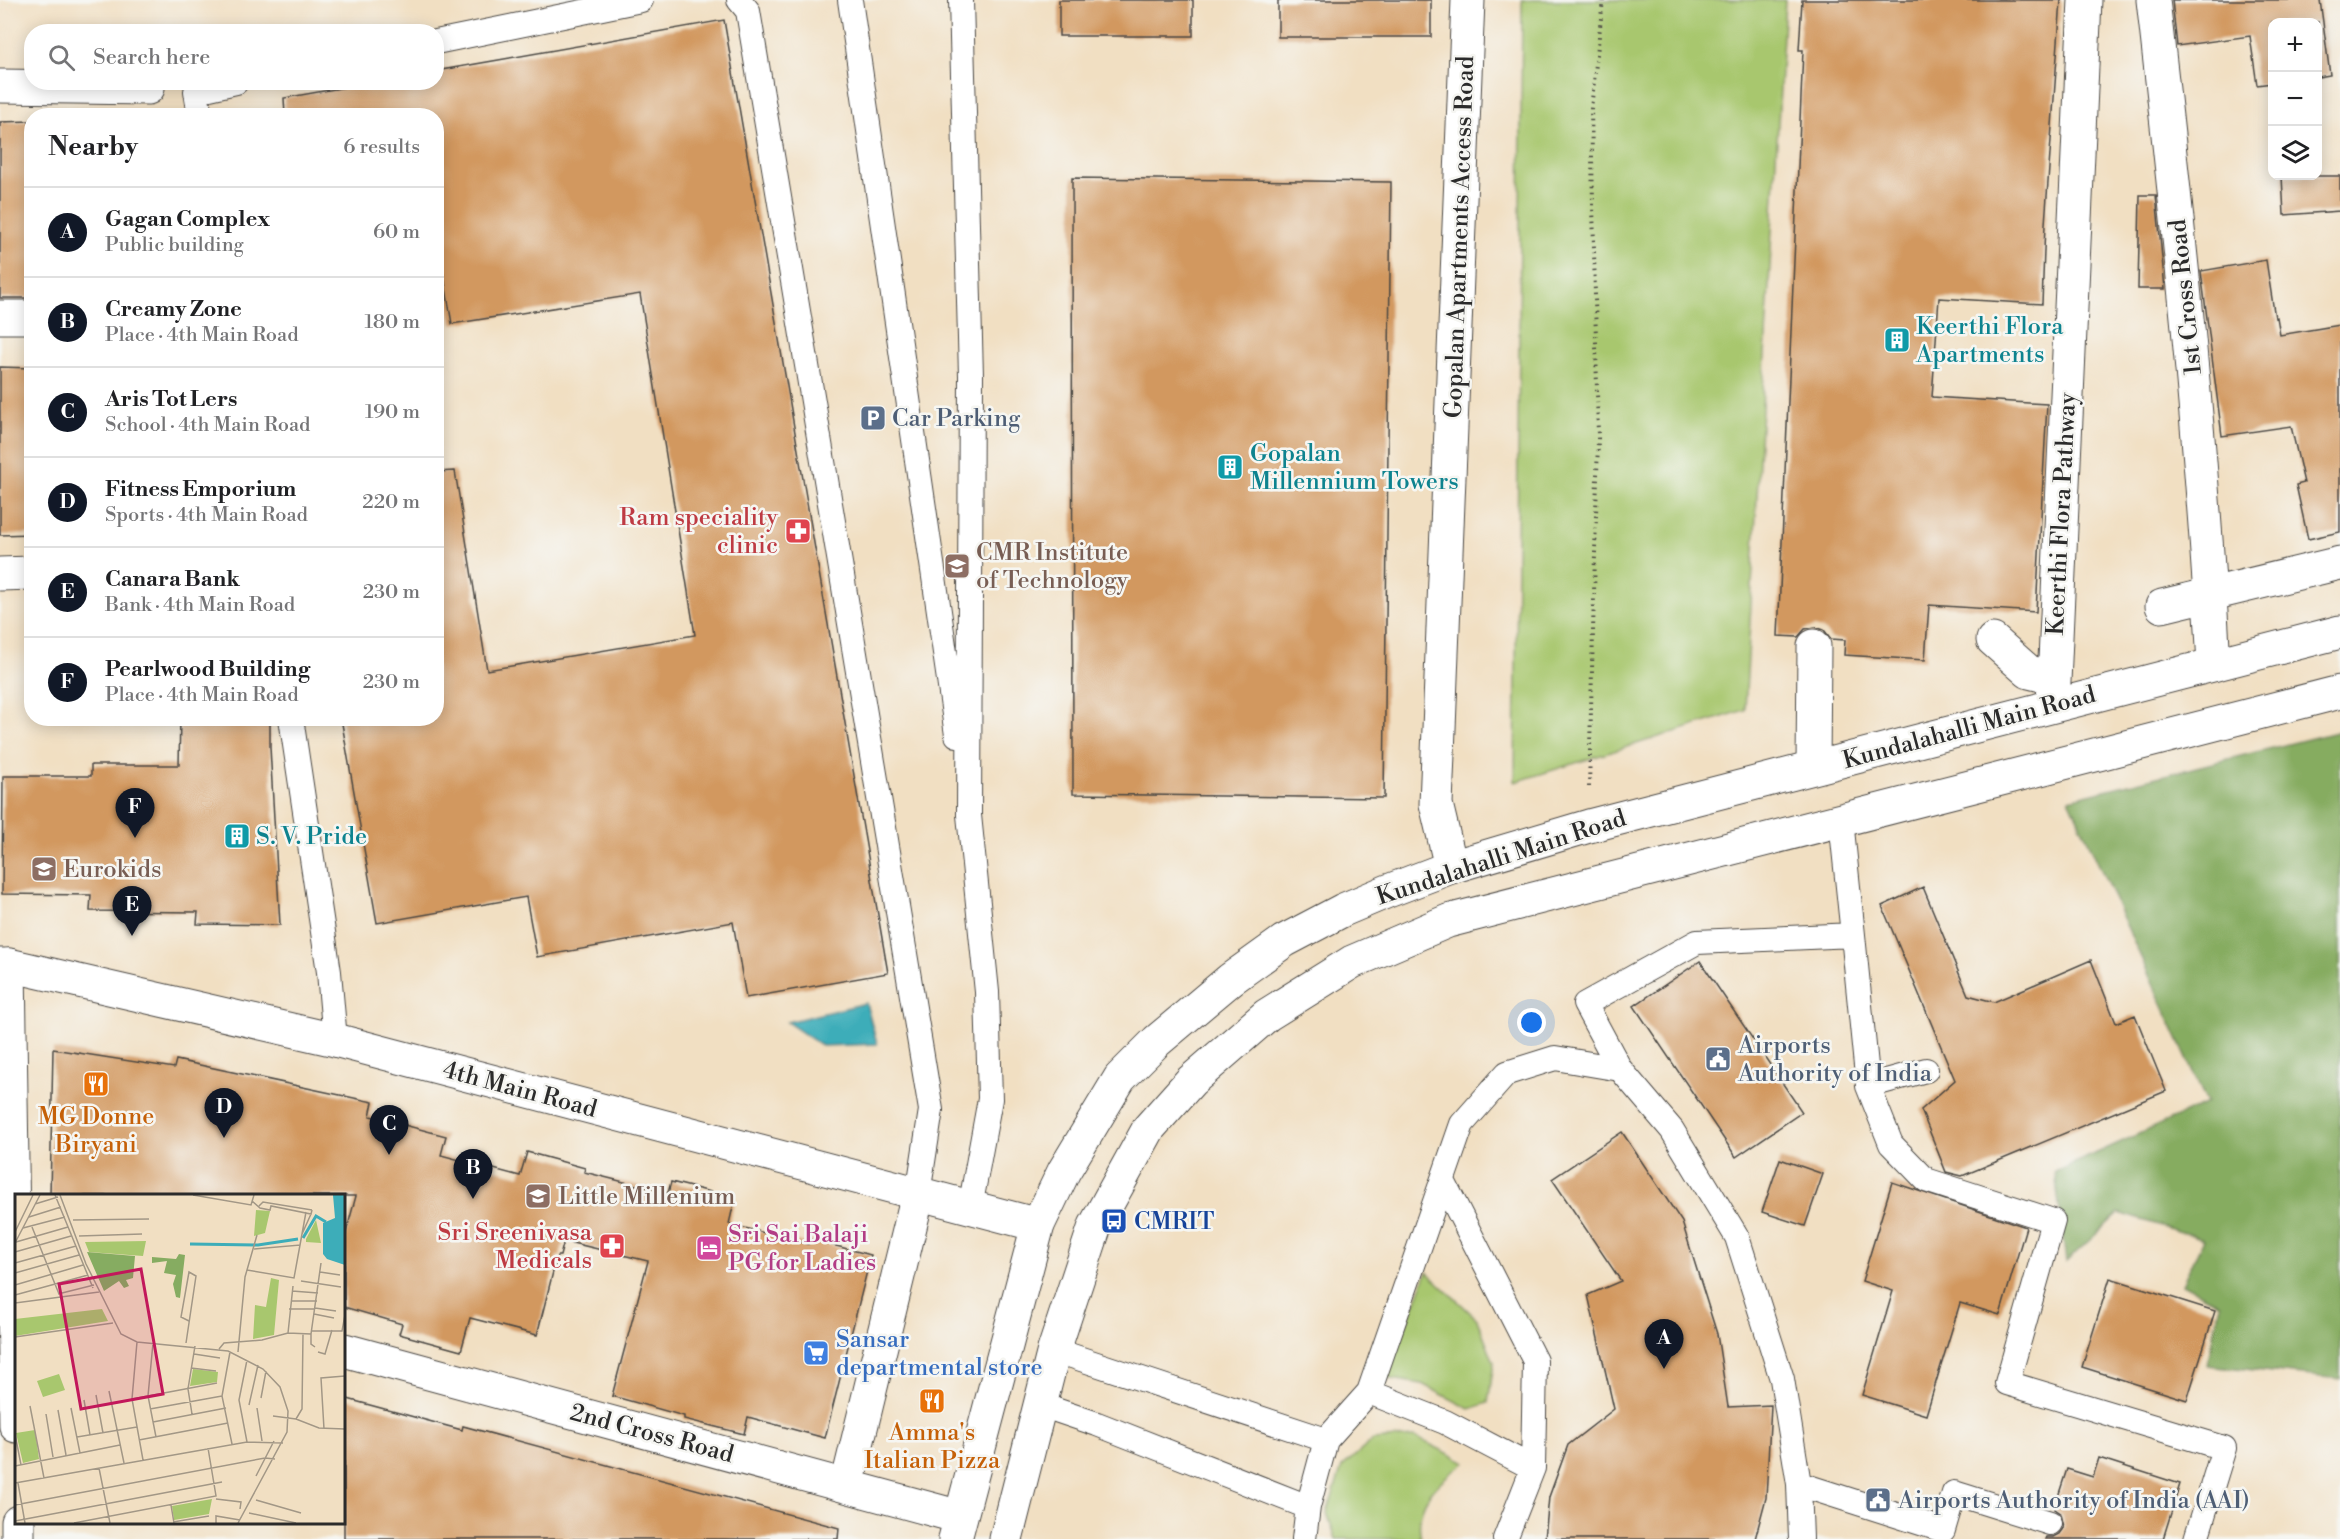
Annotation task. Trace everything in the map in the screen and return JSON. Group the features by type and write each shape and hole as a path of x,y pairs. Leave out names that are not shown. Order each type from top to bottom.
{"street":[{"name":"Gopalan Apartments Access Road","path":"1451,867 1436,804 1468,0"},
{"name":"1st Cross Road","path":"2153,0 2187,303 2211,594 2214,664"},
{"name":"Keerthi Flora Pathway","path":"2054,691 2085,1"},
{"path":"0,86 24,86"},
{"path":"0,317 24,317"},
{"path":"2162,606 2340,563"},
{"path":"0,574 24,573"},
{"name":"Kundalahalli Main Road","path":"957,1528 1038,1225 1064,1171 1120,1078 1157,1041 1231,979 1284,941 1343,909 1451,867 1589,826 1813,767 2054,691 2214,664 2340,632"},
{"path":"1993,640 2054,691"},
{"path":"1813,767 1814,645"},
{"name":"Kundalahalli Main Road","path":"1006,1539 1054,1350 1095,1226 1149,1128 1191,1081 1267,1015 1352,962 1448,921 2340,692"},
{"name":"4th Main Road","path":"4,964 335,1040 1038,1225"},
{"path":"4,964 15,1399"},
{"path":"847,1485 918,1194"},
{"name":"2nd Cross Road","path":"345,1350 847,1485 957,1528"}],"lane":[{"path":"444,40 640,0"},
{"path":"739,0 748,11 931,1110 918,1194"},
{"path":"850,0 969,815 987,993 990,1099 970,1208"},
{"path":"961,0 971,376 969,815"},
{"path":"199,108 196,91 200,90"},
{"path":"292,726 329,972 335,1040"},
{"path":"1841,820 1868,1086 1891,1144 1926,1180 2053,1221 2007,1383 2224,1448 2196,1539"},
{"path":"1801,1539 1799,1484 1782,1380 1737,1237 1672,1130 1620,1069 1585,1004 1696,942 1852,935"},
{"path":"1304,1539 1308,1507 1326,1440 1369,1392 1462,1124 1507,1073 1555,1058 1620,1069"},
{"path":"1868,1086 1926,1070"},
{"path":"1443,1181 1535,1361 1533,1468 1505,1539"},
{"path":"1054,1350 1326,1440"},
{"path":"1369,1392 1445,1422 1533,1468"},
{"path":"1041,1405 1097,1424 1308,1507"},
{"path":"1799,1484 1943,1530 1954,1493 2050,1522"}],"path":[{"path":"1589,826 1599,438 1591,109 1603,0"}],"green space":[{"path":"1522,0 1785,0 1745,710 1515,782"},
{"path":"2340,731 2340,1379 2207,1365 2220,1304 2182,1284 2204,1239 2119,1213 2066,1262 2055,1172 2207,1103 2069,799"},
{"path":"1427,1272 1477,1319 1494,1362 1488,1403 1470,1409 1422,1384 1385,1378"},
{"path":"1415,1437 1466,1462 1437,1485 1424,1503 1419,1526 1421,1539 1336,1539 1327,1513 1342,1467 1373,1440"}],"water":[{"path":"866,1003 877,1044 822,1046 787,1022"}],"building":[{"path":"1059,0 1193,0 1193,36 1059,36"},
{"path":"1278,0 1431,0 1431,37 1278,37"},
{"name":"Keerthi Flora Apartments","path":"1802,0 2061,0 2045,224 2042,304 1939,298 1932,397 2047,404 2036,612 1929,605 1925,660 1844,655 1845,640 1831,639 1824,630 1815,627 1805,629 1798,637 1778,636 1803,50 1799,50"},
{"path":"2172,0 2320,0 2330,75 2322,76 2322,18 2268,18 2268,84 2257,85 2250,36 2177,46"},
{"path":"724,20 888,973 746,998 733,922 537,957 526,897 377,923 342,726 444,726 444,472 455,471 487,670 695,635 640,294 452,324 444,277 444,108 285,108 284,98 329,90 444,90 444,70"},
{"path":"24,121 24,298 0,298 0,122"},
{"path":"2322,176 2340,176 2340,211 2284,215 2282,180 2322,180"},
{"name":"Gopalan Millennium Towers","path":"1072,178 1391,182 1384,798 1073,794"},
{"path":"2140,195 2156,195 2165,289 2138,289"},
{"path":"2266,260 2280,335 2340,325 2340,532 2308,539 2296,485 2304,483 2291,426 2222,436 2201,271"},
{"path":"0,367 24,368 24,534 0,535"},
{"path":"180,726 270,726 280,925 197,924 198,912 90,911 91,895 2,894 3,776 91,776 91,765 179,765"},
{"path":"1923,887 1968,995 1994,1002 2091,960 2116,1023 2135,1015 2166,1091 1962,1176 1946,1172 1921,1110 1955,1080 1882,906"},
{"name":"Airports Authority of India","path":"1700,961 1802,1112 1736,1157 1634,1006"},
{"path":"53,1049 174,1068 176,1060 373,1102 370,1116 446,1136 441,1155 520,1176 527,1152 585,1168 584,1172 668,1193 671,1182 735,1198 729,1224 808,1244 809,1239 871,1255 825,1438 748,1417 744,1434 684,1419 684,1416 612,1396 648,1261 564,1241 560,1256 557,1256 537,1335 470,1318 461,1351 399,1334 402,1324 345,1307 345,1236 356,1196 345,1196 345,1194 50,1194"},
{"path":"1622,1132 1682,1222 1717,1334 1728,1407 1771,1405 1766,1498 1755,1539 1545,1539 1549,1497 1568,1445 1614,1409 1588,1295 1621,1281 1552,1179"},
{"path":"1780,1159 1823,1174 1805,1226 1762,1212"},
{"path":"1892,1182 2026,1227 2000,1315 1960,1303 1926,1415 1862,1395 1893,1291 1862,1281"},
{"path":"2110,1278 2215,1311 2187,1400 2082,1367"},
{"path":"345,1398 462,1430 463,1426 839,1528 838,1539 344,1539"},
{"path":"2099,1458 2180,1484 2163,1539 2045,1539 2059,1534 2064,1527 2061,1514 2054,1509 2067,1469 2093,1477"}],"place":[{"name":"Keerthi Flora Apartments","path":"1897,340"},
{"name":"Car Parking","path":"873,418"},
{"name":"Gopalan Millennium Towers","path":"1230,467"},
{"name":"Ram speciality clinic","path":"798,531"},
{"name":"CMR Institute of Technology","path":"957,566"},
{"name":"S. V. Pride","path":"237,836"},
{"name":"Pearlwood Building","path":"135,838"},
{"name":"Eurokids","path":"44,869"},
{"name":"Canara Bank","path":"132,936"},
{"name":"Airports Authority of India","path":"1718,1059"},
{"name":"MG Donne Biryani","path":"96,1084"},
{"name":"Fitness Emporium","path":"224,1138"},
{"name":"Aris Tot Lers","path":"389,1155"},
{"name":"Little Millenium","path":"538,1196"},
{"name":"Creamy Zone","path":"473,1199"},
{"name":"CMRIT","path":"1114,1221"},
{"name":"Sri Sreenivasa Medicals","path":"612,1246"},
{"name":"Sri Sai Balaji PG for Ladies","path":"709,1248"},
{"name":"Sansar departmental store","path":"816,1353"},
{"name":"Gagan Complex","path":"1664,1369"},
{"name":"Amma's Italian Pizza","path":"932,1401"},
{"name":"Airports Authority of India (AAI)","path":"1878,1500"}]}
